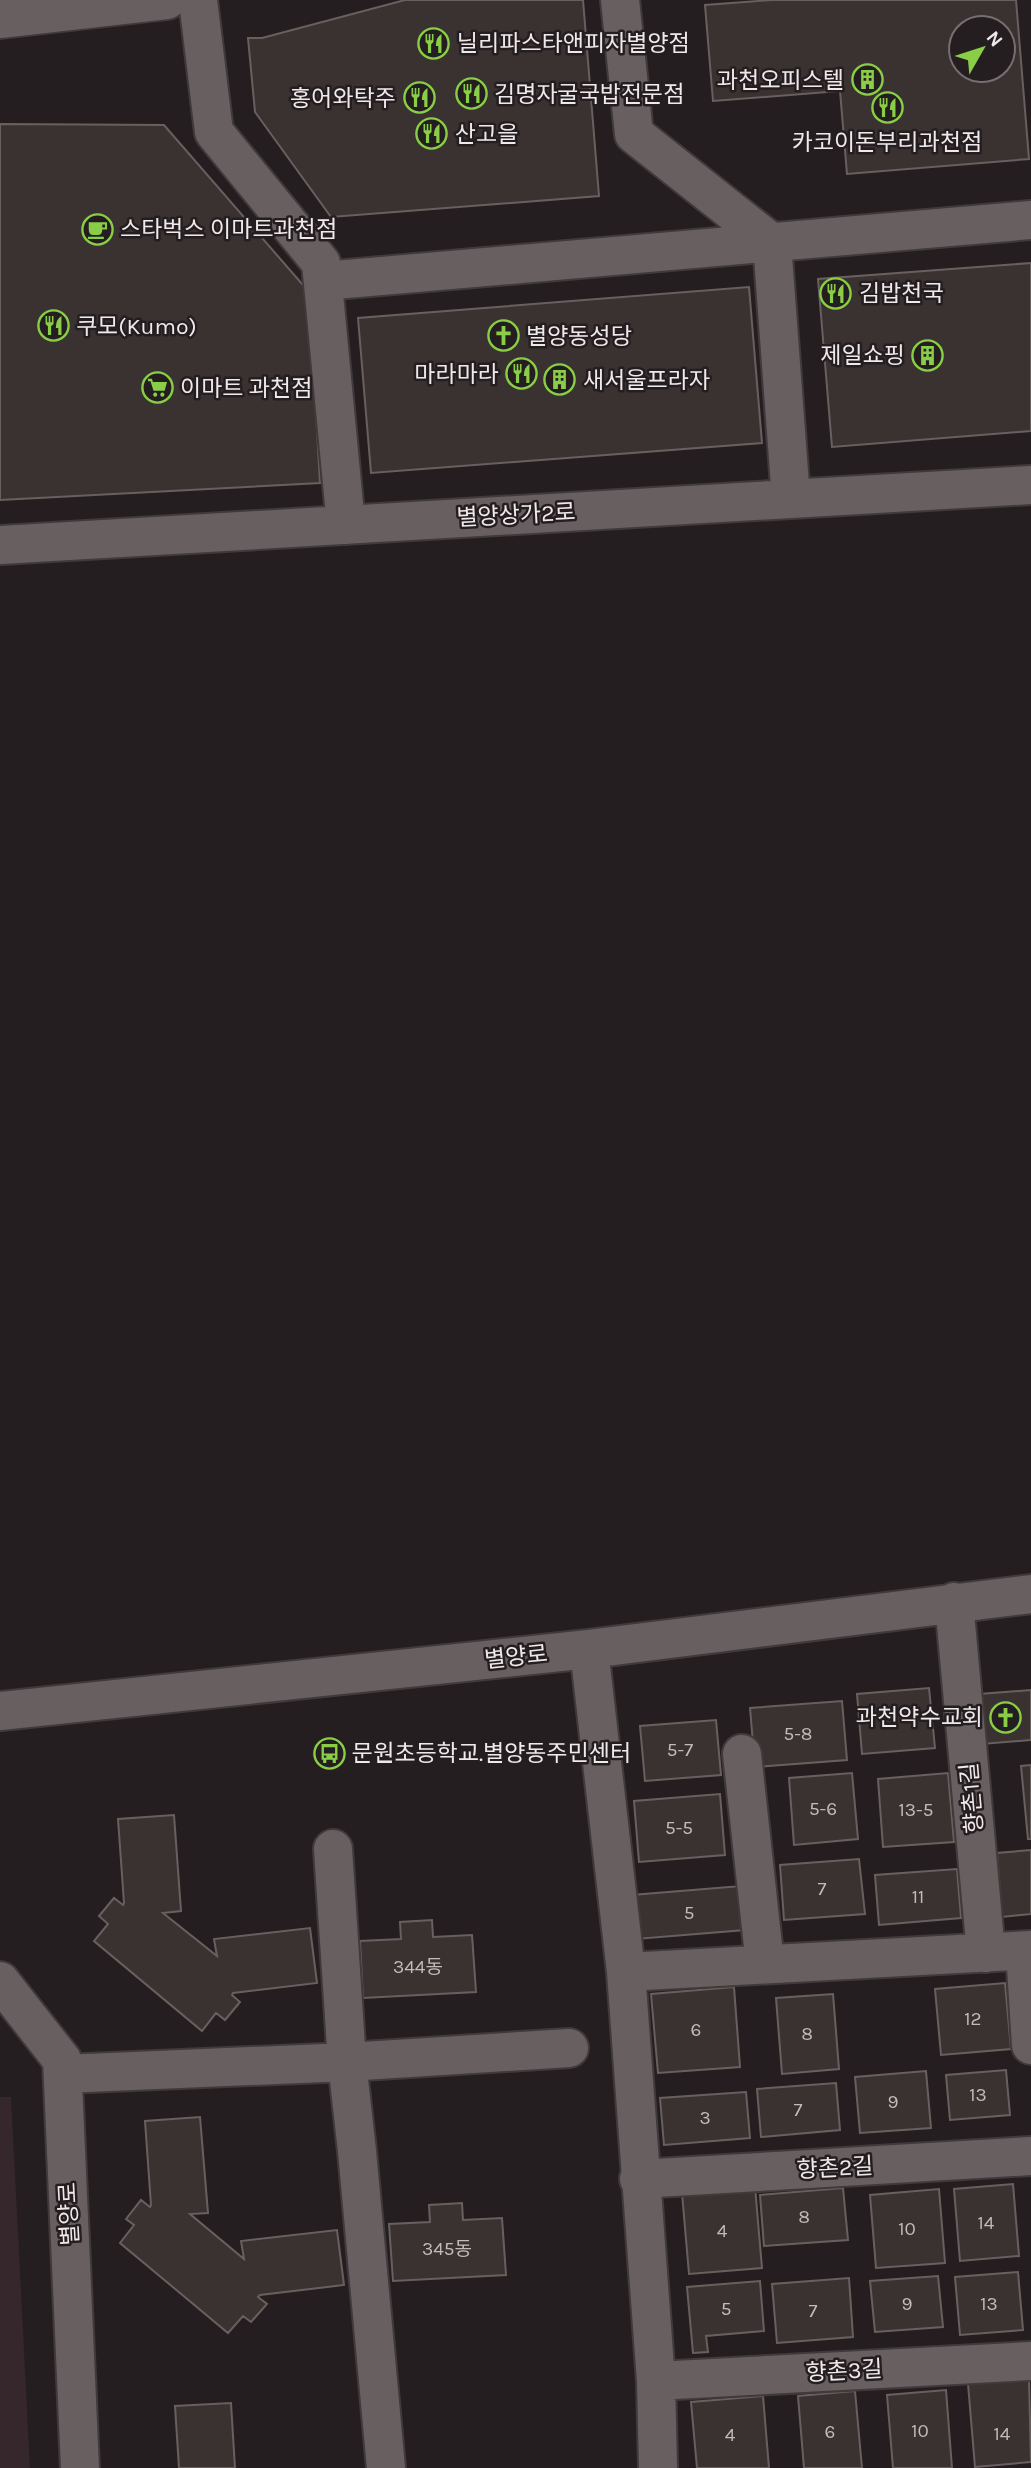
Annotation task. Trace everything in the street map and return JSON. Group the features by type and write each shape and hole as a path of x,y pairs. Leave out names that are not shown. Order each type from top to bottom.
{"street":[{"path":"0,19 167,0"},
{"path":"198,0 214,132 321,263 346,525"},
{"path":"620,0 634,134 772,243 791,499"},
{"path":"323,281 1031,220"},
{"name":"별양상가2로","path":"0,545 1031,485"},
{"name":"별양로","path":"0,1711 589,1649 1031,1594"},
{"name":"향촌1길","path":"954,1602 986,1953"},
{"path":"589,1649 626,1972 639,2179 656,2381 658,2468"},
{"path":"742,1754 765,1964"},
{"path":"333,1849 347,2063 358,2151 386,2468"},
{"path":"626,1972 1028,1951 1031,2045"},
{"name":"별양로","path":"0,1981 62,2060 80,2468"},
{"path":"63,2074 347,2063 569,2048"},
{"name":"향촌2길","path":"639,2179 1031,2156"},
{"name":"향촌3길","path":"656,2381 1031,2361"}],"shaded area":[{"path":"0,2097 11,2097 30,2468 0,2468"}],"building":[{"path":"405,0 583,0 599,196 331,217 255,112 248,38 262,38"},
{"name":"과천오피스텔","path":"772,0 1016,0 1029,159 847,174 840,91 713,101 705,5"},
{"name":"이마트 과천점","path":"0,124 164,125 309,292 320,483 0,500"},
{"name":"제일쇼핑","path":"1031,263 1031,431 832,447 818,279"},
{"name":"새서울프라자","path":"749,287 762,443 371,473 358,318"},
{"path":"929,1688 935,1748 862,1754 857,1694"},
{"name":"과천약수교회","path":"1031,1690 1031,1740 982,1744 979,1694"},
{"path":"842,1701 847,1760 755,1767 750,1708"},
{"path":"716,1720 721,1775 645,1781 640,1726"},
{"path":"1031,1765 1031,1839 1028,1839 1021,1766"},
{"path":"852,1773 858,1839 794,1845 789,1778"},
{"path":"948,1773 954,1842 883,1847 878,1779"},
{"path":"720,1794 725,1855 639,1862 634,1801"},
{"path":"174,1815 181,1911 163,1913 217,1956 214,1939 310,1928 317,1983 233,1993 240,2002 225,2020 216,2013 202,2031 94,1941 108,1924 99,1916 114,1898 123,1905 124,1903 118,1819"},
{"path":"1031,1850 1031,1914 1002,1917 997,1853"},
{"path":"859,1859 865,1914 784,1920 780,1865"},
{"path":"957,1869 961,1918 879,1925 875,1875"},
{"path":"741,1886 745,1930 636,1939 632,1895"},
{"path":"432,1920 433,1937 472,1935 476,1992 363,1998 360,1941 401,1939 400,1922"},
{"path":"1005,1983 1011,2049 941,2055 935,1989"},
{"path":"734,1987 740,2067 658,2073 651,1994"},
{"path":"833,1994 839,2069 782,2074 776,1998"},
{"path":"1006,2070 1010,2115 950,2120 946,2075"},
{"path":"926,2071 931,2128 860,2133 855,2077"},
{"path":"836,2083 840,2130 761,2137 757,2089"},
{"path":"746,2092 750,2138 664,2145 660,2098"},
{"path":"200,2117 208,2213 190,2214 244,2259 241,2241 337,2230 344,2285 260,2295 258,2297 267,2304 251,2322 243,2316 228,2333 120,2243 134,2225 126,2219 141,2200 150,2207 151,2205 145,2121"},
{"path":"1013,2184 1019,2256 960,2261 954,2189"},
{"path":"755,2187 762,2268 689,2274 682,2193"},
{"path":"843,2188 848,2240 764,2246 760,2195"},
{"path":"939,2189 945,2263 876,2268 870,2195"},
{"path":"462,2203 463,2220 502,2218 506,2275 393,2281 389,2224 430,2222 429,2205"},
{"path":"1018,2272 1023,2330 960,2335 955,2277"},
{"path":"938,2276 943,2327 875,2332 870,2281"},
{"path":"849,2278 853,2337 777,2343 772,2284"},
{"path":"760,2281 764,2331 706,2336 708,2352 693,2353 687,2287"},
{"path":"1029,2379 1031,2462 975,2467 968,2384"},
{"path":"946,2390 952,2468 893,2468 887,2395"},
{"path":"855,2391 862,2468 804,2468 798,2396"},
{"path":"763,2396 769,2468 697,2468 691,2402"},
{"path":"231,2403 235,2468 179,2468 175,2406"}],"place":[{"name":"닐리파스타앤피자별양점","path":"434,43"},
{"name":"과천오피스텔","path":"867,80"},
{"name":"김명자굴국밥전문점","path":"471,94"},
{"name":"홍어와탁주","path":"419,98"},
{"name":"카코이돈부리과천점","path":"887,108"},
{"name":"산고을","path":"432,134"},
{"name":"스타벅스 이마트과천점","path":"97,229"},
{"name":"김밥천국","path":"836,293"},
{"name":"쿠모(Kumo)","path":"53,326"},
{"name":"별양동성당","path":"503,336"},
{"name":"제일쇼핑","path":"928,355"},
{"name":"마라마라","path":"522,374"},
{"name":"새서울프라자","path":"560,380"},
{"name":"이마트 과천점","path":"157,388"},
{"name":"과천약수교회","path":"1006,1717"},
{"name":"문원초등학교.별양동주민센터","path":"329,1753"}]}
